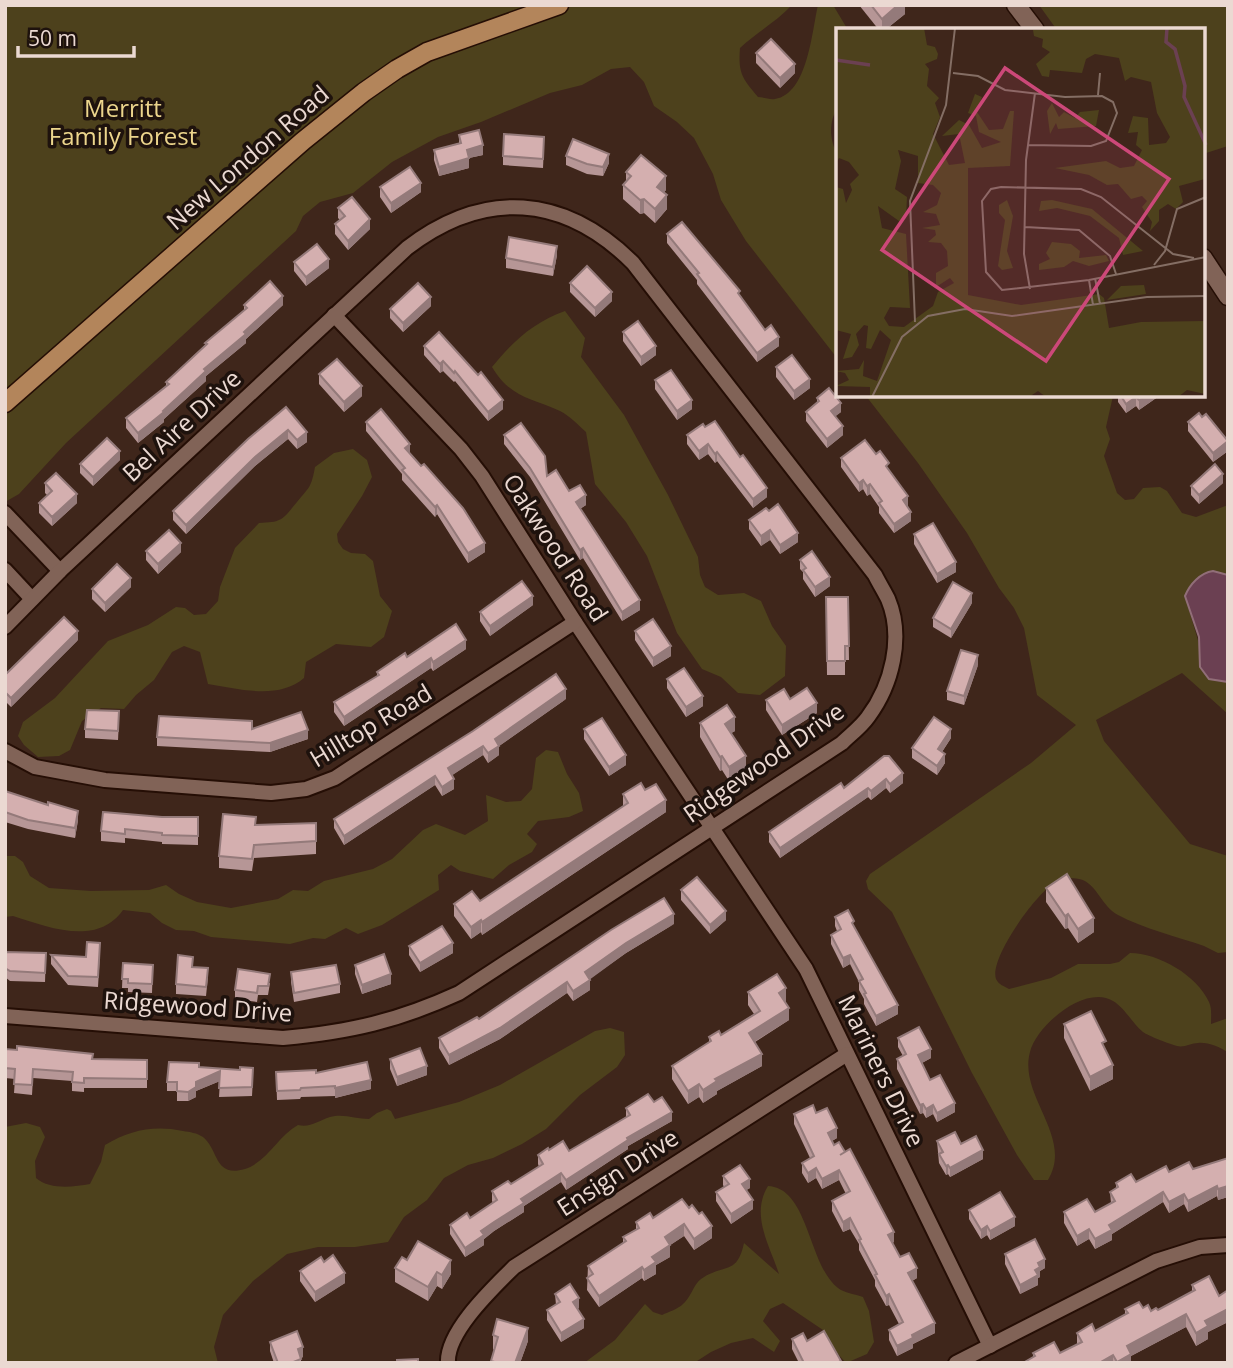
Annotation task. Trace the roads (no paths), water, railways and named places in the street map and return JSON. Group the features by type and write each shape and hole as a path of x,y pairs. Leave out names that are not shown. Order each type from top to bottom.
{"main road":[{"name":"New London Road","path":"5,403 303,141 364,92 427,52 559,5"}],"street":[{"path":"1016,5 1033,28"},
{"name":"Ridgewood Drive","path":"5,1016 283,1038 329,1034 372,1026 421,1011 459,993 842,743 873,710 883,694 892,664 894,634 889,601 874,575 633,263 607,239 583,223 552,212 518,206 473,212 442,224 417,240 334,315"},
{"path":"1205,261 1228,296"},
{"name":"Bel Aire Drive","path":"5,627 60,571 334,315"},
{"name":"Oakwood Road","path":"334,315 461,449 482,476 711,828"},
{"path":"5,513 60,571"},
{"path":"5,570 32,599"},
{"name":"Hilltop Road","path":"5,751 35,767 105,780 271,793 306,789 335,778 575,622"},
{"name":"Mariners Drive","path":"711,828 806,969 990,1346"},
{"name":"Ensign Drive","path":"448,1363 447,1353 474,1307 513,1268 846,1054"},
{"path":"956,1363 1169,1255 1200,1247 1228,1245"}],"park label":[{"name":"Merritt Family Forest","path":"123,123"}]}
